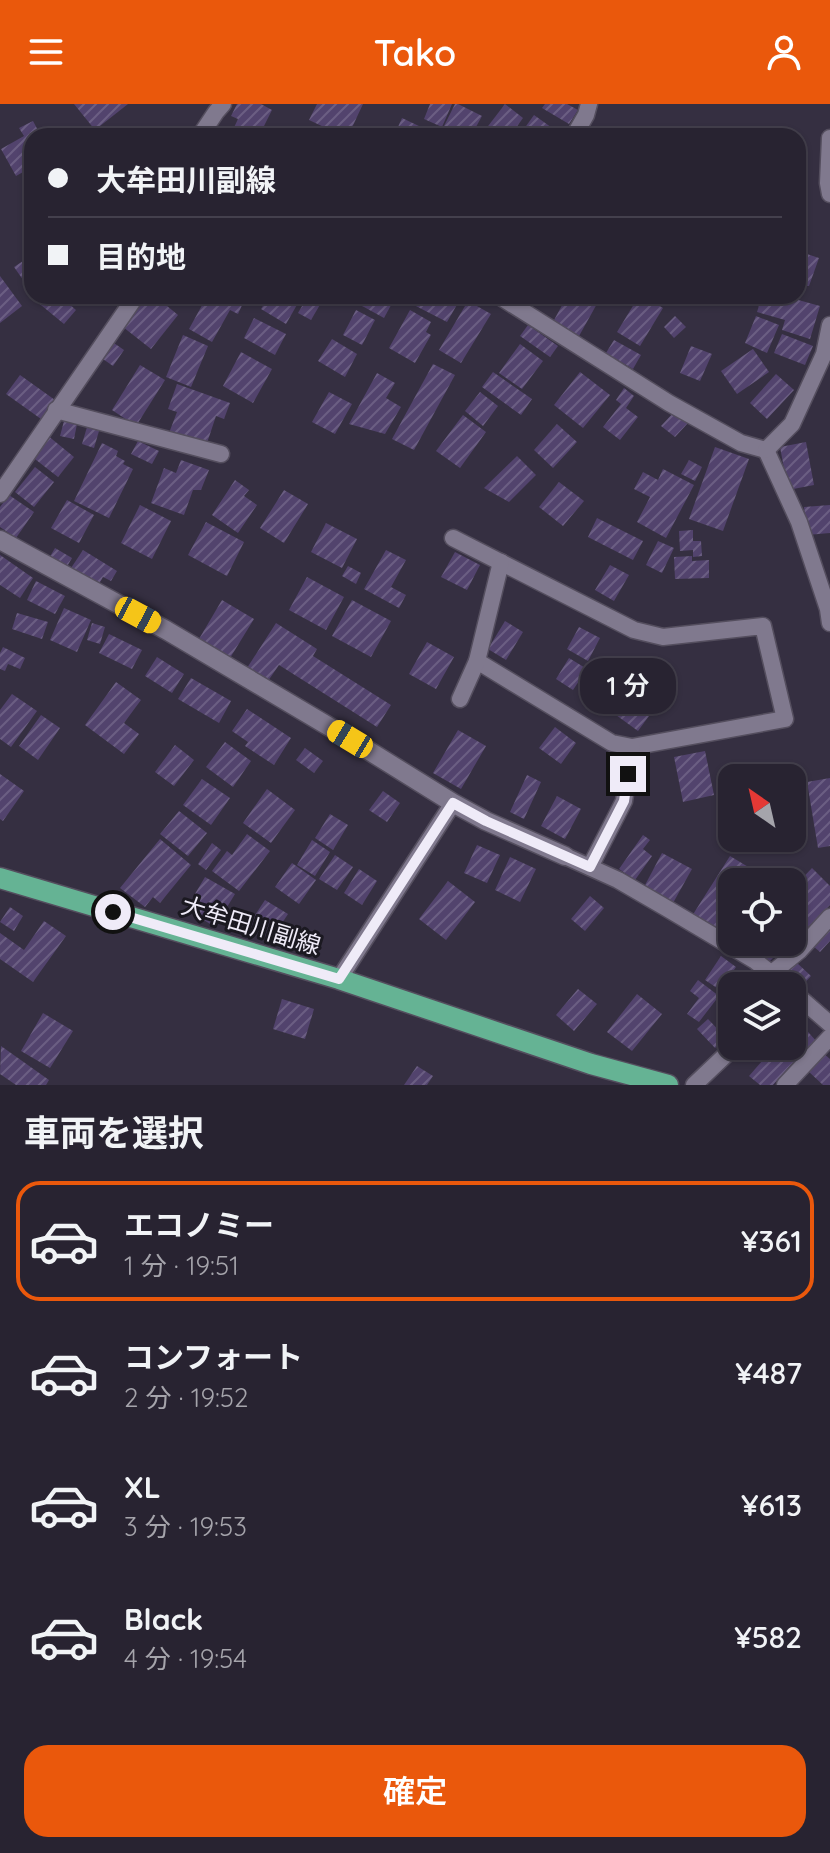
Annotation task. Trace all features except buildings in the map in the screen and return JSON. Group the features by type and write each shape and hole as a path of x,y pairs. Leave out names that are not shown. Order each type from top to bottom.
{"main road":[{"name":"大牟田川副線","path":"0,878 339,979 591,1064 668,1085"}],"street":[{"path":"205,128 223,104"},
{"path":"579,128 589,104"},
{"path":"830,138 830,194"},
{"path":"0,494 130,304"},
{"path":"512,304 669,403 741,443 766,450 799,522 830,623"},
{"path":"766,450 792,424 824,354 830,325"},
{"path":"56,410 221,454"},
{"path":"453,538 634,630 663,637 763,626 785,719 632,747 612,743 477,661"},
{"path":"0,540 166,630 453,803 618,880 770,972"},
{"path":"460,699 477,661 501,562"},
{"path":"590,867 624,801 632,747"},
{"path":"339,979 453,803"},
{"path":"773,972 799,951 830,917"},
{"path":"806,1003 830,1024"},
{"path":"785,1085 830,1037"},
{"path":"694,1085 720,1060"}],"route":[{"path":"113,912 339,979 453,803 590,867 624,801 628,774"}]}
